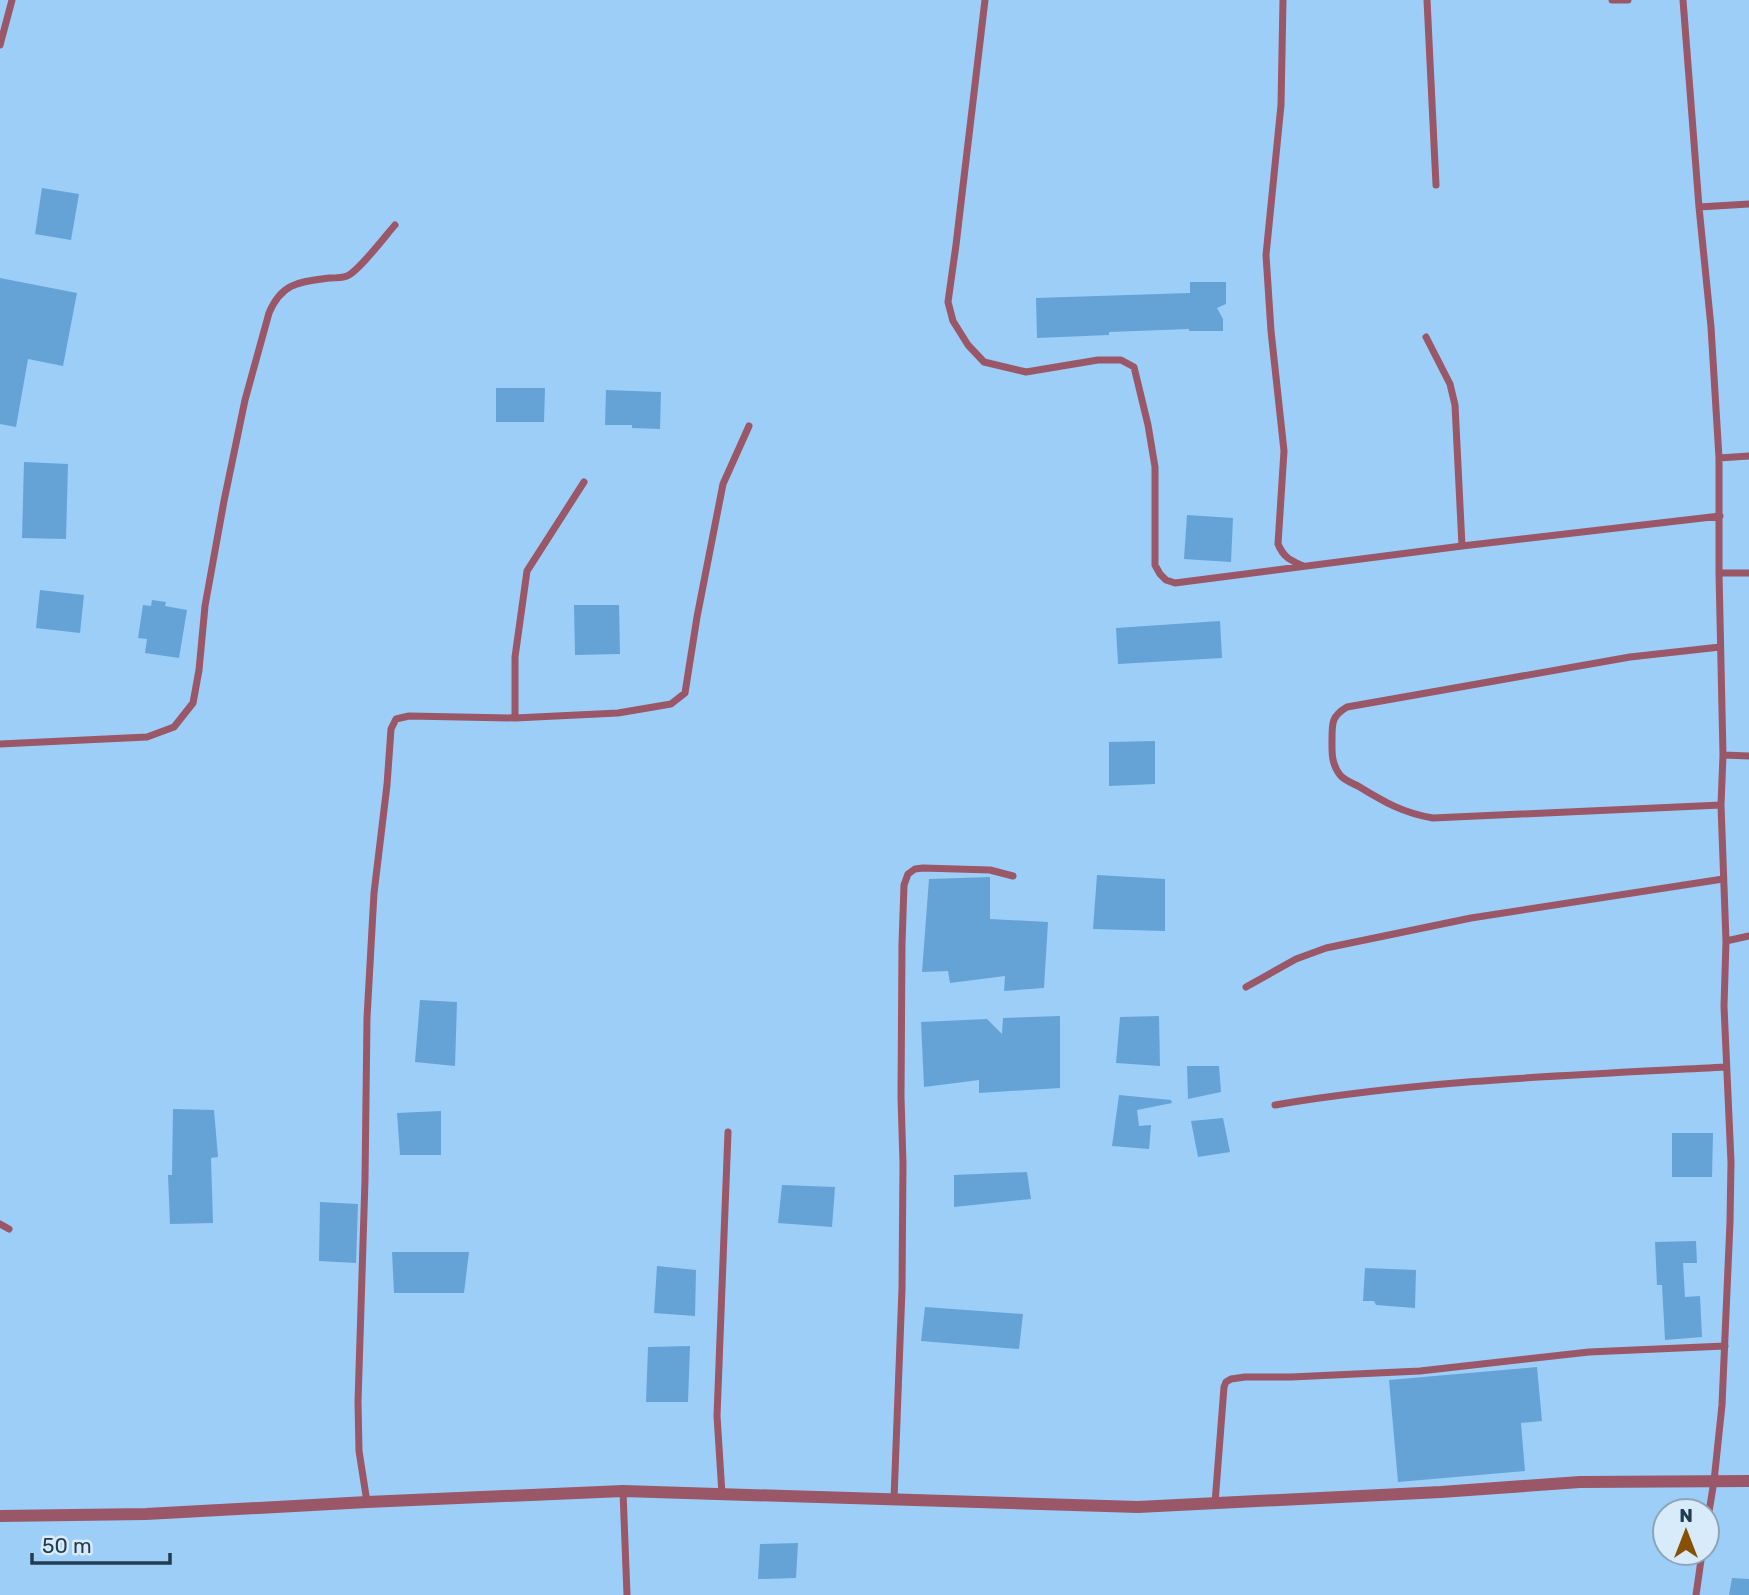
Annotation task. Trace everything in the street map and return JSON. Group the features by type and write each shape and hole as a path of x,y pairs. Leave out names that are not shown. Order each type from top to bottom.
{"street":[{"path":"0,45 12,0"},
{"path":"985,0 948,302 953,321 968,345 984,362 1026,372 1098,360 1121,360 1134,368 1149,425 1155,467 1155,565 1166,580 1175,583 1208,580 1462,546 1720,516"},
{"path":"1283,0 1281,105 1266,255 1284,451 1278,544 1282,554 1304,566"},
{"path":"1427,0 1436,185"},
{"path":"1612,0 1628,0"},
{"path":"1683,0 1711,327 1719,458 1723,755 1721,805 1726,941 1724,1006 1731,1162 1722,1405 1711,1497"},
{"path":"1699,207 1749,204"},
{"path":"0,744 147,737 174,727 193,703 205,606 224,501 245,400 269,313 274,302 287,287 305,280 347,276 395,225"},
{"path":"1426,337 1450,384 1455,405 1462,546"},
{"path":"367,1502 359,1451 358,1402 367,1018 374,893 391,729 396,719 409,716 514,718 618,713 671,704 685,693 696,617 723,484 750,426"},
{"path":"1719,458 1749,456"},
{"path":"514,718 514,657 527,570 584,482"},
{"path":"1719,573 1749,573"},
{"path":"1720,647 1630,657 1347,707 1337,713 1332,724 1332,760 1341,777 1372,795 1399,810 1433,818 1721,805"},
{"path":"1723,755 1749,756"},
{"path":"894,1499 902,1289 904,885 908,874 923,868 990,870 1013,876"},
{"path":"1245,987 1296,959 1326,948 1471,918 1723,879"},
{"path":"1726,941 1749,936"},
{"path":"1275,1105 1331,1095 1475,1081 1726,1067"},
{"path":"722,1494 716,1416 728,1132"},
{"path":"0,1224 9,1229"},
{"path":"1215,1503 1224,1387 1231,1379 1420,1371 1590,1352 1725,1346"},
{"path":"0,1516 146,1514 623,1491 1138,1507 1441,1492 1580,1482 1749,1481"},
{"path":"623,1491 627,1595"},
{"path":"1696,1595 1700,1567"}],"building":[{"path":"42,188 79,194 71,240 35,234"},
{"path":"0,278 77,293 63,366 28,359 16,427 0,424"},
{"path":"1190,282 1226,282 1226,304 1217,308 1223,319 1223,331 1189,329 1109,332 1109,335 1037,338 1036,298 1190,293"},
{"path":"496,388 545,388 544,422 496,422"},
{"path":"606,390 661,392 660,429 605,425"},
{"path":"24,462 68,464 66,539 22,538"},
{"path":"1187,515 1233,518 1231,562 1184,559"},
{"path":"40,590 84,595 80,633 36,628"},
{"path":"152,600 166,602 165,606 187,610 179,658 145,653 147,639 138,638 143,605 151,606"},
{"path":"574,605 619,605 620,654 575,655"},
{"path":"1220,621 1222,658 1118,664 1116,628"},
{"path":"1155,741 1155,784 1109,786 1109,742"},
{"path":"1097,875 1165,879 1165,931 1093,929"},
{"path":"990,877 990,919 1048,922 1044,988 1004,991 1005,976 950,983 948,971 922,972 929,879"},
{"path":"420,1000 457,1002 455,1066 415,1062"},
{"path":"1060,1016 1060,1088 979,1093 979,1080 924,1087 921,1022 987,1019 1002,1034 1003,1018"},
{"path":"1159,1016 1160,1066 1116,1063 1120,1017"},
{"path":"1187,1066 1219,1066 1221,1092 1188,1099"},
{"path":"1119,1095 1171,1100 1172,1103 1137,1110 1139,1126 1151,1125 1149,1149 1112,1146"},
{"path":"173,1109 214,1110 218,1157 211,1158 213,1223 170,1224 168,1175 172,1175"},
{"path":"441,1111 441,1155 400,1155 397,1113"},
{"path":"1223,1118 1230,1152 1198,1157 1191,1121"},
{"path":"1672,1133 1713,1133 1712,1177 1672,1177"},
{"path":"1027,1172 1031,1199 954,1207 954,1175"},
{"path":"782,1185 835,1187 832,1227 778,1223"},
{"path":"320,1202 358,1204 356,1263 319,1261"},
{"path":"1696,1241 1697,1263 1683,1263 1685,1297 1700,1296 1702,1337 1665,1340 1662,1285 1657,1285 1655,1242"},
{"path":"392,1252 469,1252 464,1293 394,1293"},
{"path":"657,1266 696,1270 695,1316 654,1313"},
{"path":"1365,1268 1416,1270 1415,1308 1376,1305 1374,1301 1363,1301"},
{"path":"925,1307 1023,1314 1019,1349 921,1341"},
{"path":"690,1346 688,1402 646,1402 648,1347"},
{"path":"1537,1367 1542,1421 1521,1423 1525,1471 1398,1482 1389,1380"},
{"path":"798,1543 796,1578 758,1579 760,1544"},
{"path":"1732,1578 1749,1579 1749,1595 1729,1595"}]}
